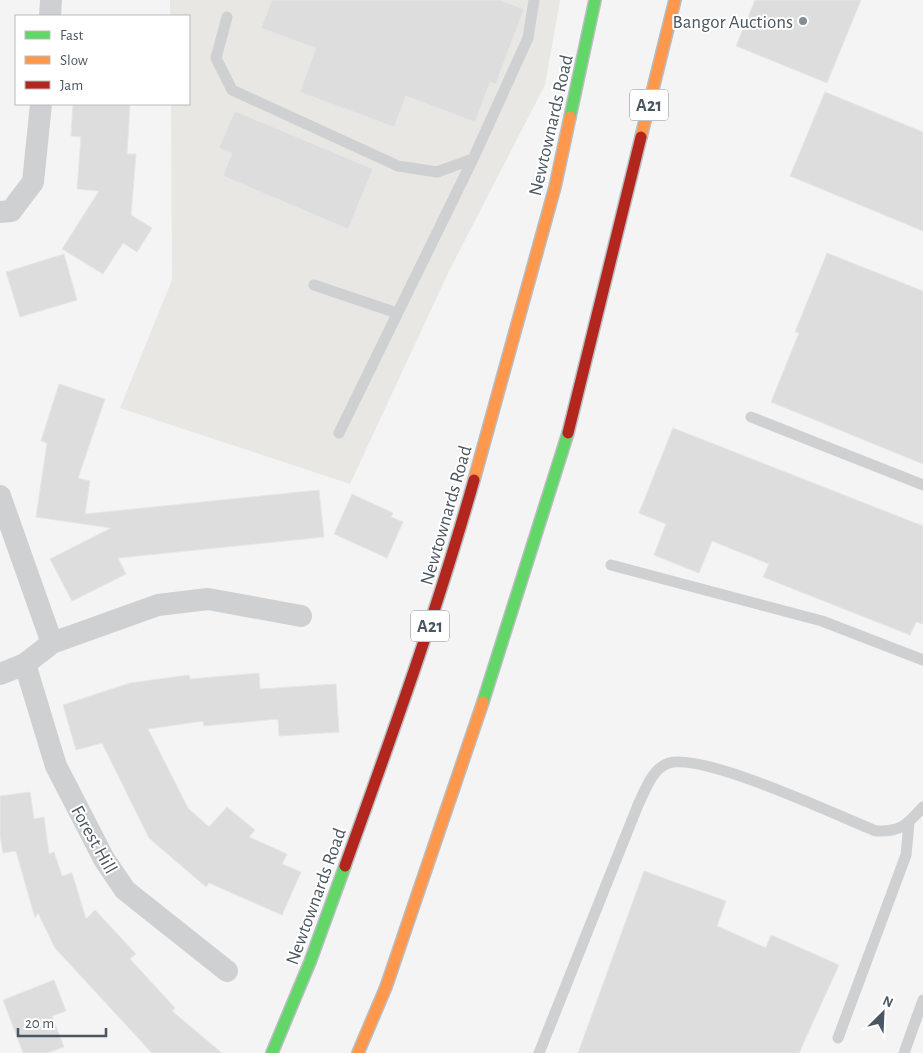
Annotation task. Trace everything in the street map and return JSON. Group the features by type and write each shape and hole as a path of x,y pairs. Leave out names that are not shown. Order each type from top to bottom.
{"highway":[{"name":"Newtownards Road","path":"272,1053 310,962 408,693 454,551 555,188 595,0"},
{"name":"A21","path":"358,1053 386,987 489,686 570,426 675,0"}],"street":[{"path":"50,15 51,0"},
{"path":"0,212 11,211 32,182 41,105"},
{"path":"0,496 52,643"},
{"path":"0,674 25,664 52,643 158,605 208,599 300,616"},
{"name":"Forest Hill","path":"25,664 56,766 104,859 125,890 227,971"}],"lane":[{"path":"339,433 473,159 528,38 534,0"},
{"path":"227,17 216,58 232,90 398,166 437,172 473,159"},
{"path":"314,285 397,313"},
{"path":"751,417 923,485"},
{"path":"611,565 822,621 923,660"},
{"path":"539,1053 638,805 653,775 668,764 687,761 750,780 876,831 894,832 909,823 923,807"},
{"path":"838,1038 906,855 909,823"},
{"path":"904,1053 923,1000"}],"shaded area":[{"path":"170,0 560,0 545,85 449,271 350,484 120,408 172,280 171,105 190,105 190,15 170,15"}],"building":[{"path":"272,0 500,0 524,9 496,84 490,82 475,122 406,96 394,127 300,92 316,48 261,28"},
{"path":"755,0 861,0 827,83 736,46"},
{"path":"825,92 923,132 923,231 790,176"},
{"path":"73,105 130,105 127,154 136,154 131,215 152,228 137,252 123,243 103,274 62,249 99,191 77,189 81,137 71,136"},
{"path":"235,111 373,169 348,229 223,176 232,153 219,148"},
{"path":"827,253 923,291 923,464 771,402 799,333 795,332"},
{"path":"64,254 77,300 20,317 6,272"},
{"path":"59,384 105,399 78,478 90,481 85,514 319,490 324,537 118,558 126,574 72,601 50,559 111,528 36,517 47,443 41,441"},
{"path":"673,428 923,526 923,624 916,622 910,635 763,577 769,564 712,541 699,573 654,555 666,524 639,513"},
{"path":"352,494 393,513 391,517 403,522 387,558 334,534"},
{"path":"259,673 260,689 336,684 339,732 279,736 278,719 204,726 203,721 148,729 188,808 209,827 227,807 255,830 249,837 287,854 282,864 301,872 282,915 209,883 206,887 149,838 102,743 76,750 63,705 130,683 189,675 190,679"},
{"path":"30,792 34,819 44,817 49,854 54,852 62,876 72,873 86,919 95,910 136,954 130,959 175,1008 172,1011 222,1053 152,1053 55,948 38,913 35,918 16,851 3,853 0,836 0,796"},
{"path":"644,871 726,901 717,926 766,948 771,935 839,965 799,1053 578,1053"},
{"path":"54,980 66,1011 52,1016 64,1047 47,1053 23,1053 3,1000"}],"traffic: fast":[{"path":"570,117 595,0"},
{"path":"483,702 568,433"},
{"path":"272,1053 310,962 345,866"}],"traffic: slow":[{"path":"641,137 675,0"},
{"path":"474,480 555,187 570,117"},
{"path":"358,1053 386,987 483,702"}],"traffic: jam":[{"path":"568,433 641,137"},
{"path":"345,866 429,626 474,480"}],"place":[{"name":"Bangor Auctions","path":"803,21"}]}
